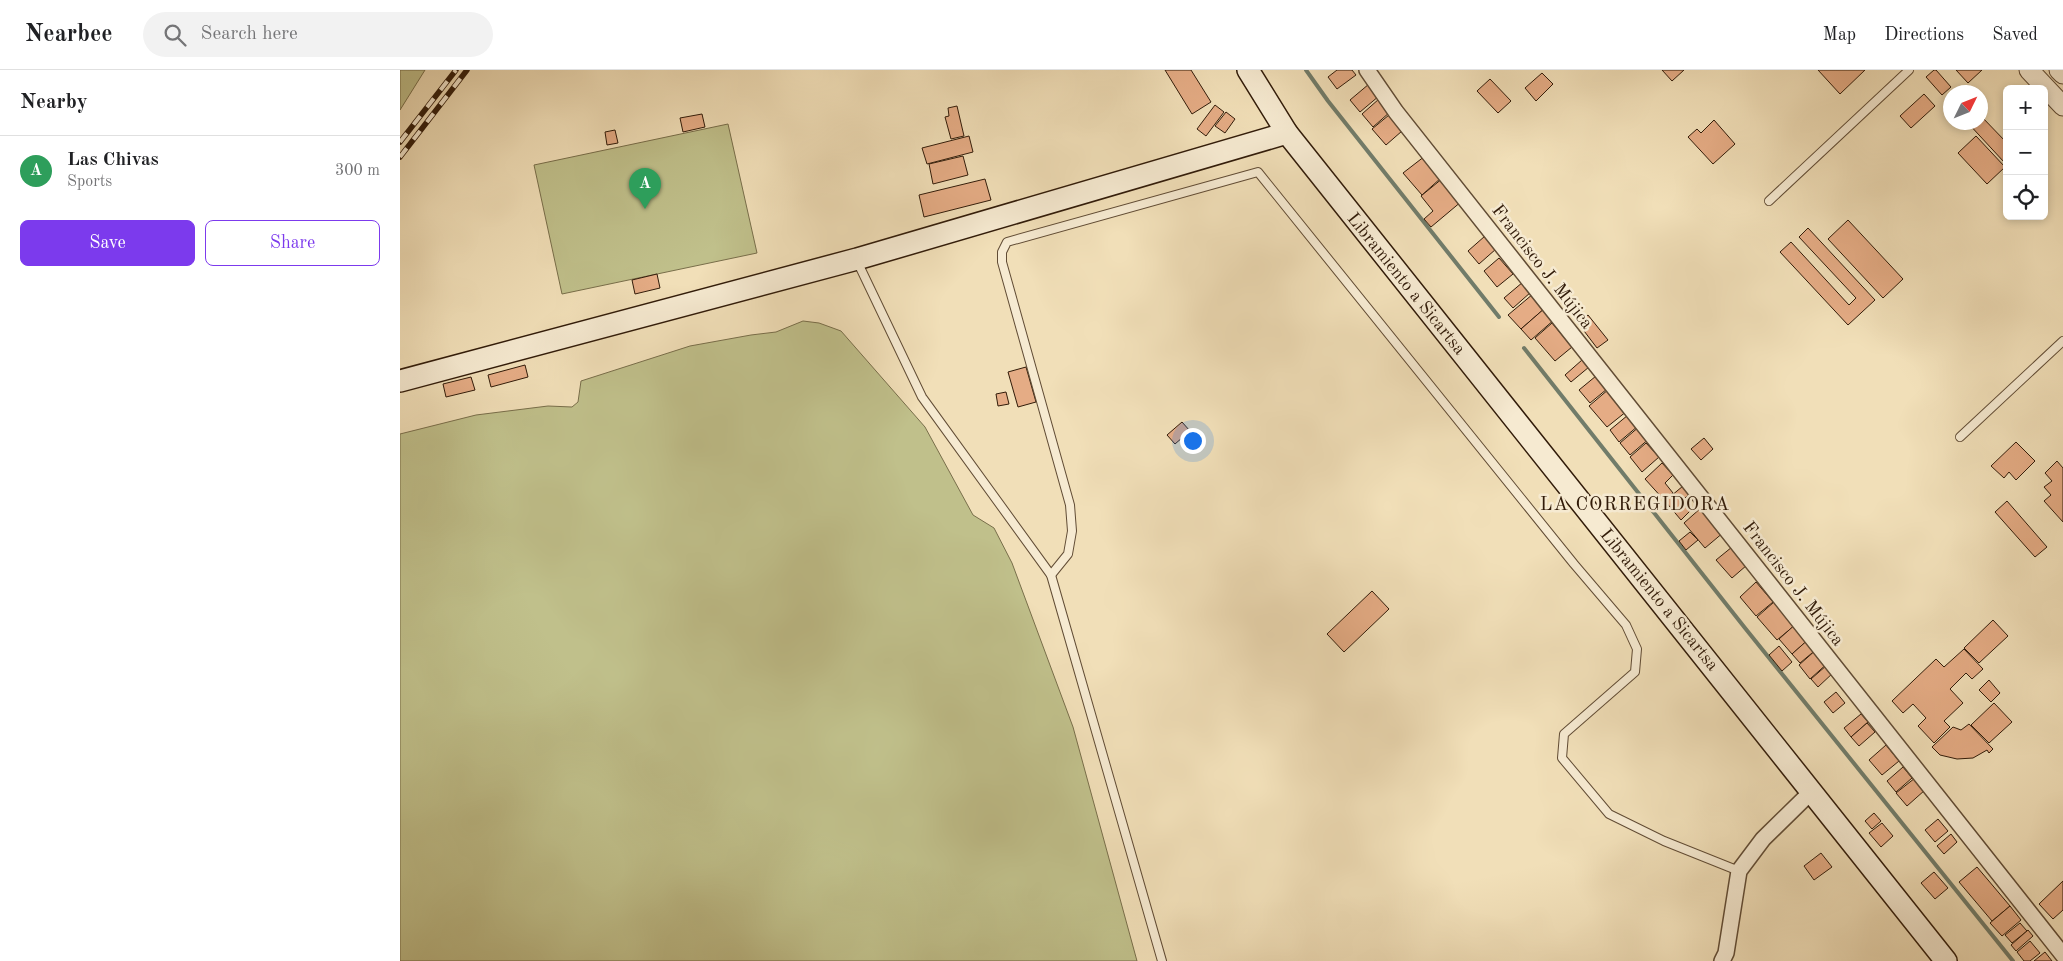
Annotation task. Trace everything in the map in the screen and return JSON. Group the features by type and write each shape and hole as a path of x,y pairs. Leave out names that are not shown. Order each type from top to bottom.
{"main road":[{"name":"Libramiento a Sicartsa","path":"1248,70 1287,133 1946,961"},
{"path":"400,381 857,260 1287,133"}],"street":[{"name":"Francisco J. Mújica","path":"1367,70 1396,112 1433,159 2063,954"},
{"path":"2029,70 2063,106"},
{"path":"2059,70 2063,74"},
{"path":"1722,961 1726,953 1739,871 1763,839 1811,792"}],"lane":[{"path":"1769,201 1910,70"},
{"path":"1051,575 1068,554 1072,532 1070,505 1002,262 1002,252 1007,242 1258,172 1626,625 1637,649 1635,672 1564,734 1562,758 1609,814 1664,841 1739,871"},
{"path":"857,260 922,397 1051,575 1162,961"},
{"path":"1960,437 2063,341"}],"green space":[{"path":"400,70 425,70 400,110"},
{"path":"728,124 757,253 562,294 534,165"},
{"path":"803,321 819,323 841,331 925,427 973,515 994,528 1012,563 1073,727 1137,961 400,961 400,434 476,415 548,406 572,407 578,402 581,381 690,346 776,332"}],"building":[{"path":"1165,70 1191,70 1211,102 1192,114"},
{"path":"1337,70 1352,70 1356,75 1337,89 1328,77"},
{"path":"1662,70 1684,70 1672,81"},
{"path":"1818,70 1865,70 1840,94"},
{"path":"1936,70 1949,85 1943,85 1942,95 1926,77"},
{"path":"1956,70 1982,70 1968,83"},
{"path":"1542,73 1553,84 1536,101 1525,88"},
{"path":"1490,79 1511,101 1498,113 1477,91"},
{"path":"1369,84 1379,96 1360,112 1350,100"},
{"path":"1924,94 1935,106 1911,128 1900,116"},
{"path":"1379,99 1390,112 1373,127 1362,114"},
{"path":"1215,105 1224,112 1206,136 1197,129"},
{"path":"957,106 964,136 951,139 945,117 949,116 948,108"},
{"path":"1226,112 1235,119 1225,133 1215,126"},
{"path":"702,114 705,127 683,132 680,118"},
{"path":"1389,115 1402,131 1386,145 1372,129"},
{"path":"1714,120 1735,144 1713,164 1688,137 1697,129 1701,133"},
{"path":"1988,123 2003,139 2003,161 1974,130 1988,130"},
{"path":"615,130 618,143 607,145 605,132"},
{"path":"969,136 973,152 927,164 922,148"},
{"path":"1976,136 2003,165 2003,169 1987,184 1958,153"},
{"path":"963,156 968,175 933,184 929,164"},
{"path":"1425,156 1442,177 1422,195 1403,173"},
{"path":"1443,178 1462,201 1431,227 1424,219 1433,211 1421,196"},
{"path":"985,179 991,200 924,217 919,195"},
{"path":"1848,220 1903,279 1883,298 1828,239"},
{"path":"1808,228 1875,300 1848,325 1780,252 1791,242 1849,305 1856,298 1799,237"},
{"path":"1485,236 1496,249 1479,264 1468,251"},
{"path":"1499,258 1513,274 1497,287 1484,271"},
{"path":"657,274 660,288 635,294 632,280"},
{"path":"1523,282 1531,292 1513,308 1504,298"},
{"path":"1533,294 1545,308 1521,329 1508,315"},
{"path":"1545,308 1555,319 1531,340 1521,329"},
{"path":"1588,315 1608,340 1597,348 1578,323"},
{"path":"1552,323 1572,347 1555,361 1535,338"},
{"path":"1582,360 1589,367 1571,382 1565,375"},
{"path":"525,365 528,377 491,387 488,375"},
{"path":"1026,367 1036,402 1018,407 1008,372"},
{"path":"1596,376 1607,389 1590,403 1579,390"},
{"path":"471,377 475,390 446,397 443,384"},
{"path":"1609,389 1627,411 1607,427 1589,406"},
{"path":"1006,392 1009,404 998,406 996,394"},
{"path":"1628,415 1638,426 1619,442 1610,430"},
{"path":"1182,422 1190,431 1175,444 1167,435"},
{"path":"1640,426 1650,438 1630,455 1620,443"},
{"path":"1704,438 1713,449 1701,460 1691,449"},
{"path":"2016,442 2035,461 2016,480 2009,472 2004,478 1991,466"},
{"path":"1646,443 1659,457 1642,472 1630,457"},
{"path":"2057,461 2063,468 2063,522 2044,501 2051,495 2044,487 2052,481 2045,473"},
{"path":"1662,463 1673,475 1665,483 1673,493 1664,500 1645,479"},
{"path":"1683,486 1690,494 1681,501 1690,511 1681,520 1665,501"},
{"path":"2007,501 2047,547 2035,557 1995,512"},
{"path":"1702,507 1724,532 1705,548 1684,523"},
{"path":"1690,532 1698,540 1686,550 1679,541"},
{"path":"1732,547 1747,565 1732,578 1716,560"},
{"path":"1756,582 1773,602 1756,616 1740,597"},
{"path":"1372,591 1389,609 1344,652 1327,634"},
{"path":"1774,602 1794,626 1777,640 1757,617"},
{"path":"1993,620 2008,636 1979,663 1964,648"},
{"path":"1797,623 1810,638 1792,654 1779,639"},
{"path":"1810,638 1818,648 1800,663 1792,654"},
{"path":"1779,646 1792,662 1782,671 1769,655"},
{"path":"1817,649 1829,662 1810,679 1799,665"},
{"path":"1964,649 1983,669 1972,679 1966,673 1950,689 1963,703 1944,721 1950,727 1934,743 1918,726 1926,718 1913,704 1903,713 1892,701 1936,659 1944,667"},
{"path":"1827,665 1834,672 1818,687 1811,679"},
{"path":"1989,680 2000,693 1991,702 1979,690"},
{"path":"1836,692 1845,703 1833,713 1824,702"},
{"path":"1994,703 2012,722 1989,743 1971,725"},
{"path":"1861,714 1868,722 1851,737 1844,728"},
{"path":"1867,723 1875,732 1859,746 1851,737"},
{"path":"1969,724 1993,749 1989,753 1987,750 1973,758 1957,759 1940,755 1932,747 1953,727 1961,730"},
{"path":"1886,745 1899,761 1882,775 1869,760"},
{"path":"1903,767 1912,778 1896,792 1887,781"},
{"path":"1915,778 1925,790 1907,806 1896,793"},
{"path":"1874,813 1881,821 1872,829 1865,821"},
{"path":"1938,819 1948,831 1935,842 1925,830"},
{"path":"1882,823 1893,836 1881,847 1869,833"},
{"path":"1951,834 1957,842 1944,854 1937,846"},
{"path":"1821,853 1832,867 1814,880 1804,866"},
{"path":"1977,867 2010,906 1992,921 1959,882"},
{"path":"1934,872 1948,888 1935,899 1921,883"},
{"path":"2063,881 2063,910 2053,919 2039,904"},
{"path":"2010,906 2021,920 2002,936 1990,923"},
{"path":"2020,923 2027,931 2012,943 2005,935"},
{"path":"2028,930 2033,936 2016,951 2011,945"},
{"path":"2030,941 2040,953 2030,961 2024,961 2017,952"},
{"path":"2045,952 2052,961 2034,961"}],"waterway":[{"path":"1306,70 1328,101 1499,317"},
{"path":"1524,348 1745,628 2013,961"}],"railway":[{"path":"400,142 456,70"},
{"path":"400,157 467,70"}],"place":[{"name":"Las Chivas","path":"645,209"}],"district":[{"name":"LA CORREGIDORA","path":"1635,505"}]}
